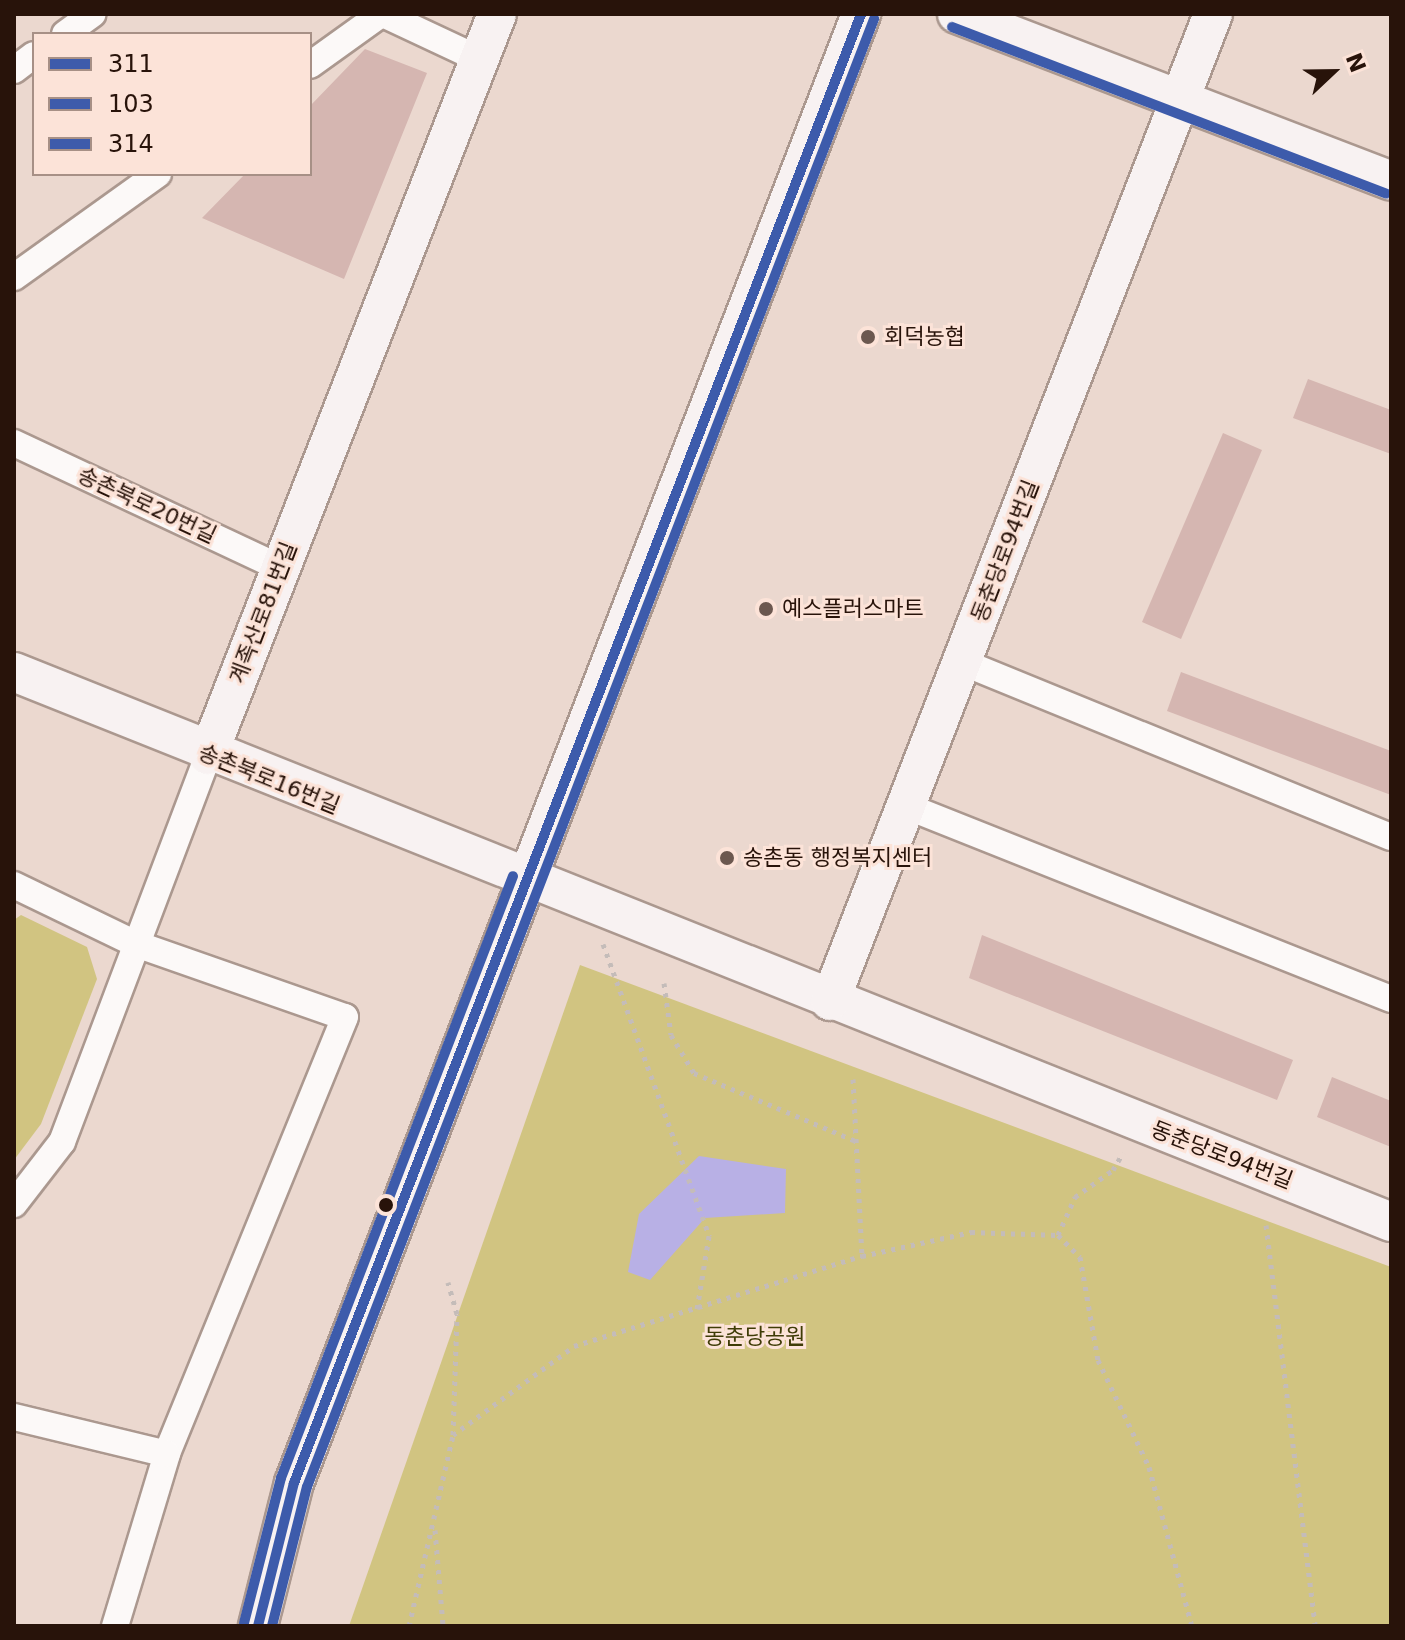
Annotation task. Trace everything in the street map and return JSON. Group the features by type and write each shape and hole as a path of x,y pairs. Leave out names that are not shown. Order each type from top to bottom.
{"main road":[{"name":"계족산로81번길","path":"208,755 497,14"},
{"path":"258,1626 294,1483 861,14"},
{"path":"957,14 1391,181"},
{"name":"동춘당로94번길","path":"830,1001 1213,14"},
{"name":"송촌북로16번길","path":"14,672 208,755 526,881"},
{"name":"동춘당로94번길","path":"526,881 1391,1222"}],"street":[{"path":"68,32 93,14"},
{"path":"312,64 382,14 479,59"},
{"path":"14,70 32,56"},
{"path":"14,277 155,176"},
{"name":"송촌북로20번길","path":"14,443 281,568"},
{"path":"962,662 1391,837"},
{"name":"계족산로81번길","path":"14,1204 62,1142 208,755"},
{"path":"906,806 1391,999"},
{"path":"14,885 136,944 345,1017 167,1454 115,1626"},
{"path":"14,1417 167,1454"}],"path":[{"path":"591,907 709,1236 697,1310"},
{"path":"664,983 671,1035 694,1073 858,1142"},
{"path":"853,1079 862,1256"},
{"path":"1058,1235 1075,1197 1113,1170 1128,1144"},
{"path":"1266,1225 1315,1626"},
{"path":"453,1435 574,1346 862,1256 971,1232 1058,1235 1080,1257 1098,1360 1149,1467 1192,1626"},
{"path":"409,1626 435,1525 453,1435 457,1314 448,1282"},
{"path":"435,1525 443,1626"}],"green space":[{"path":"21,915 87,947 97,979 41,1124 14,1160 14,920"},
{"name":"동춘당공원","path":"580,965 1391,1267 1391,1626 349,1626"}],"shaded area":[{"path":"699,1156 786,1169 785,1213 705,1218 650,1280 628,1272 639,1214"}],"building":[{"path":"365,49 427,73 344,279 202,218 243,176 312,176 312,104"},
{"path":"1308,379 1391,410 1391,454 1293,418"},
{"path":"1223,433 1262,450 1181,639 1142,622"},
{"path":"1181,672 1391,751 1391,795 1167,711"},
{"path":"982,935 1293,1060 1277,1100 969,978"},
{"path":"1332,1077 1391,1101 1391,1147 1317,1117"}],"transit line":[{"name":"311","path":"258,1626 294,1483 861,14"},
{"name":"103","path":"272,1626 307,1487 874,19"},
{"name":"103","path":"952,27 1386,194"},
{"name":"314","path":"244,1623 281,1478 513,876"}],"place":[{"name":"회덕농협","path":"868,337"},
{"name":"예스플러스마트","path":"766,609"},
{"name":"송촌동 행정복지센터","path":"727,858"}]}
